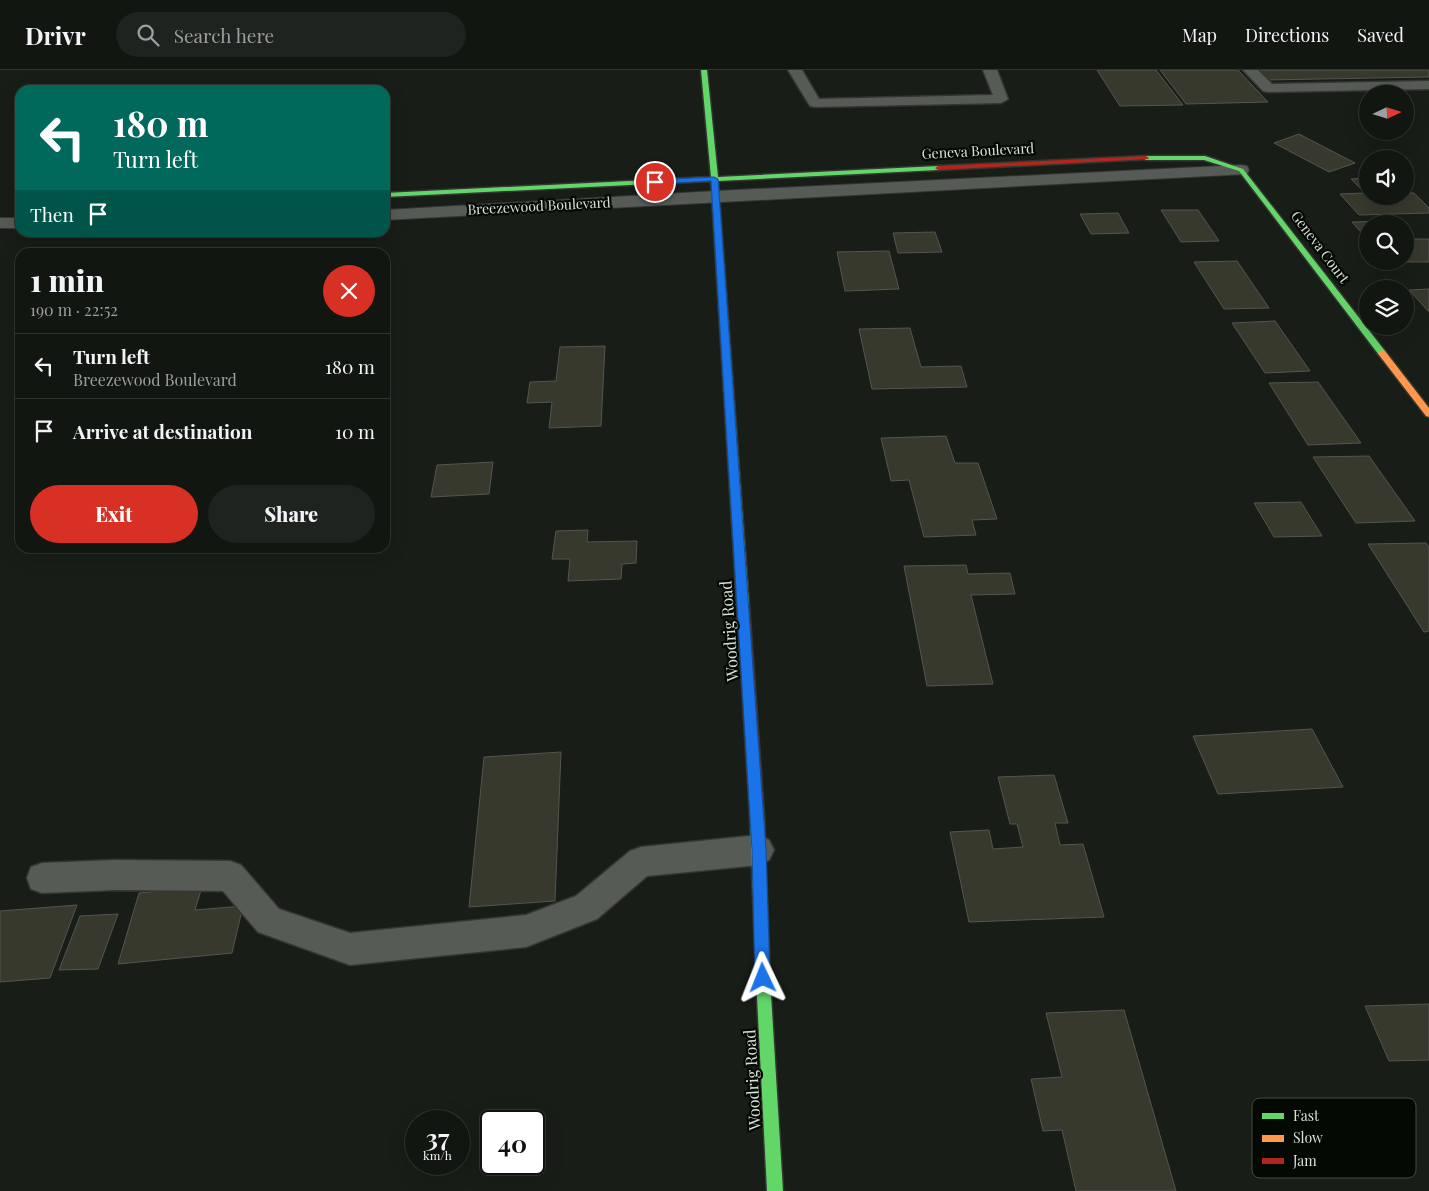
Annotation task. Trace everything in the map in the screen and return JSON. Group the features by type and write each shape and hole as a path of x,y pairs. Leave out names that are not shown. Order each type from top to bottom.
{"street":[{"name":"Woodrig Road","path":"704,70 715,187 759,850 763,978 775,1191"},
{"path":"715,187 1241,170"},
{"name":"Geneva Court","path":"1241,170 1429,414"},
{"name":"Breezewood Boulevard","path":"391,195 715,187"},
{"name":"Breezewood Boulevard","path":"390,215 715,187"},
{"path":"0,223 15,223"}],"lane":[{"path":"795,70 815,103 1001,99 990,70"},
{"path":"1250,70 1268,88 1429,85"},
{"path":"42,878 115,875 230,876 269,921 350,948 526,931 586,908 641,862 759,850"}],"building":[{"path":"1097,70 1156,70 1183,105 1120,106"},
{"path":"1160,70 1238,70 1268,102 1186,104"},
{"path":"1256,70 1429,70 1429,77 1266,80"},
{"path":"1299,134 1355,163 1329,172 1274,143"},
{"path":"1351,179 1359,179 1359,187"},
{"path":"1359,193 1359,205 1414,205 1414,193 1429,208 1429,213 1359,215 1340,194"},
{"path":"1161,210 1198,210 1219,241 1181,242"},
{"path":"1118,213 1129,233 1091,234 1080,214"},
{"path":"1352,222 1359,222 1359,230"},
{"path":"935,232 942,252 898,253 893,233"},
{"path":"1414,239 1429,239 1429,262 1414,262"},
{"path":"889,251 899,289 845,291 837,252"},
{"path":"1237,261 1269,308 1224,309 1194,262"},
{"path":"1429,289 1429,312 1414,296 1414,290"},
{"path":"1275,321 1310,371 1265,373 1232,323"},
{"path":"910,328 921,367 961,366 967,387 872,389 859,329"},
{"path":"605,346 601,426 549,428 552,402 527,403 530,382 556,381 560,347"},
{"path":"1318,382 1361,443 1308,445 1269,383"},
{"path":"946,436 955,463 978,463 997,519 972,520 976,535 924,537 909,480 891,481 881,438"},
{"path":"1369,456 1415,521 1356,523 1313,457"},
{"path":"493,462 489,494 431,497 437,465"},
{"path":"1301,502 1322,536 1274,537 1254,503"},
{"path":"588,530 587,542 637,541 636,563 622,564 621,579 568,581 570,559 552,559 556,531"},
{"path":"1426,543 1429,547 1429,631 1424,632 1368,544"},
{"path":"966,565 968,574 1010,573 1015,594 971,595 993,684 927,686 904,566"},
{"path":"1312,729 1343,787 1218,794 1193,736"},
{"path":"561,752 555,901 469,907 484,757"},
{"path":"1054,775 1068,823 1055,823 1060,845 1083,844 1104,917 969,922 950,832 989,830 993,849 1023,847 1017,824 1010,824 998,777"},
{"path":"202,887 195,910 243,906 232,953 118,964 139,893"},
{"path":"77,905 50,978 0,982 0,911"},
{"path":"118,914 98,969 59,970 80,916"},
{"path":"1429,1004 1429,1060 1389,1061 1365,1006"},
{"path":"1124,1010 1176,1191 1076,1191 1062,1130 1043,1131 1031,1079 1062,1077 1046,1013"}],"traffic: fast":[{"path":"704,70 716,196 743,605"},
{"path":"1146,158 1205,158 1241,170 1382,353"},
{"path":"390,195 938,168"},
{"path":"757,816 763,978 775,1191"}],"traffic: slow":[{"path":"1382,353 1429,414"}],"traffic: jam":[{"path":"938,168 1146,158"},
{"path":"743,605 757,816"}],"route":[{"path":"655,182 714,179 728,360 759,850 763,978"}]}
